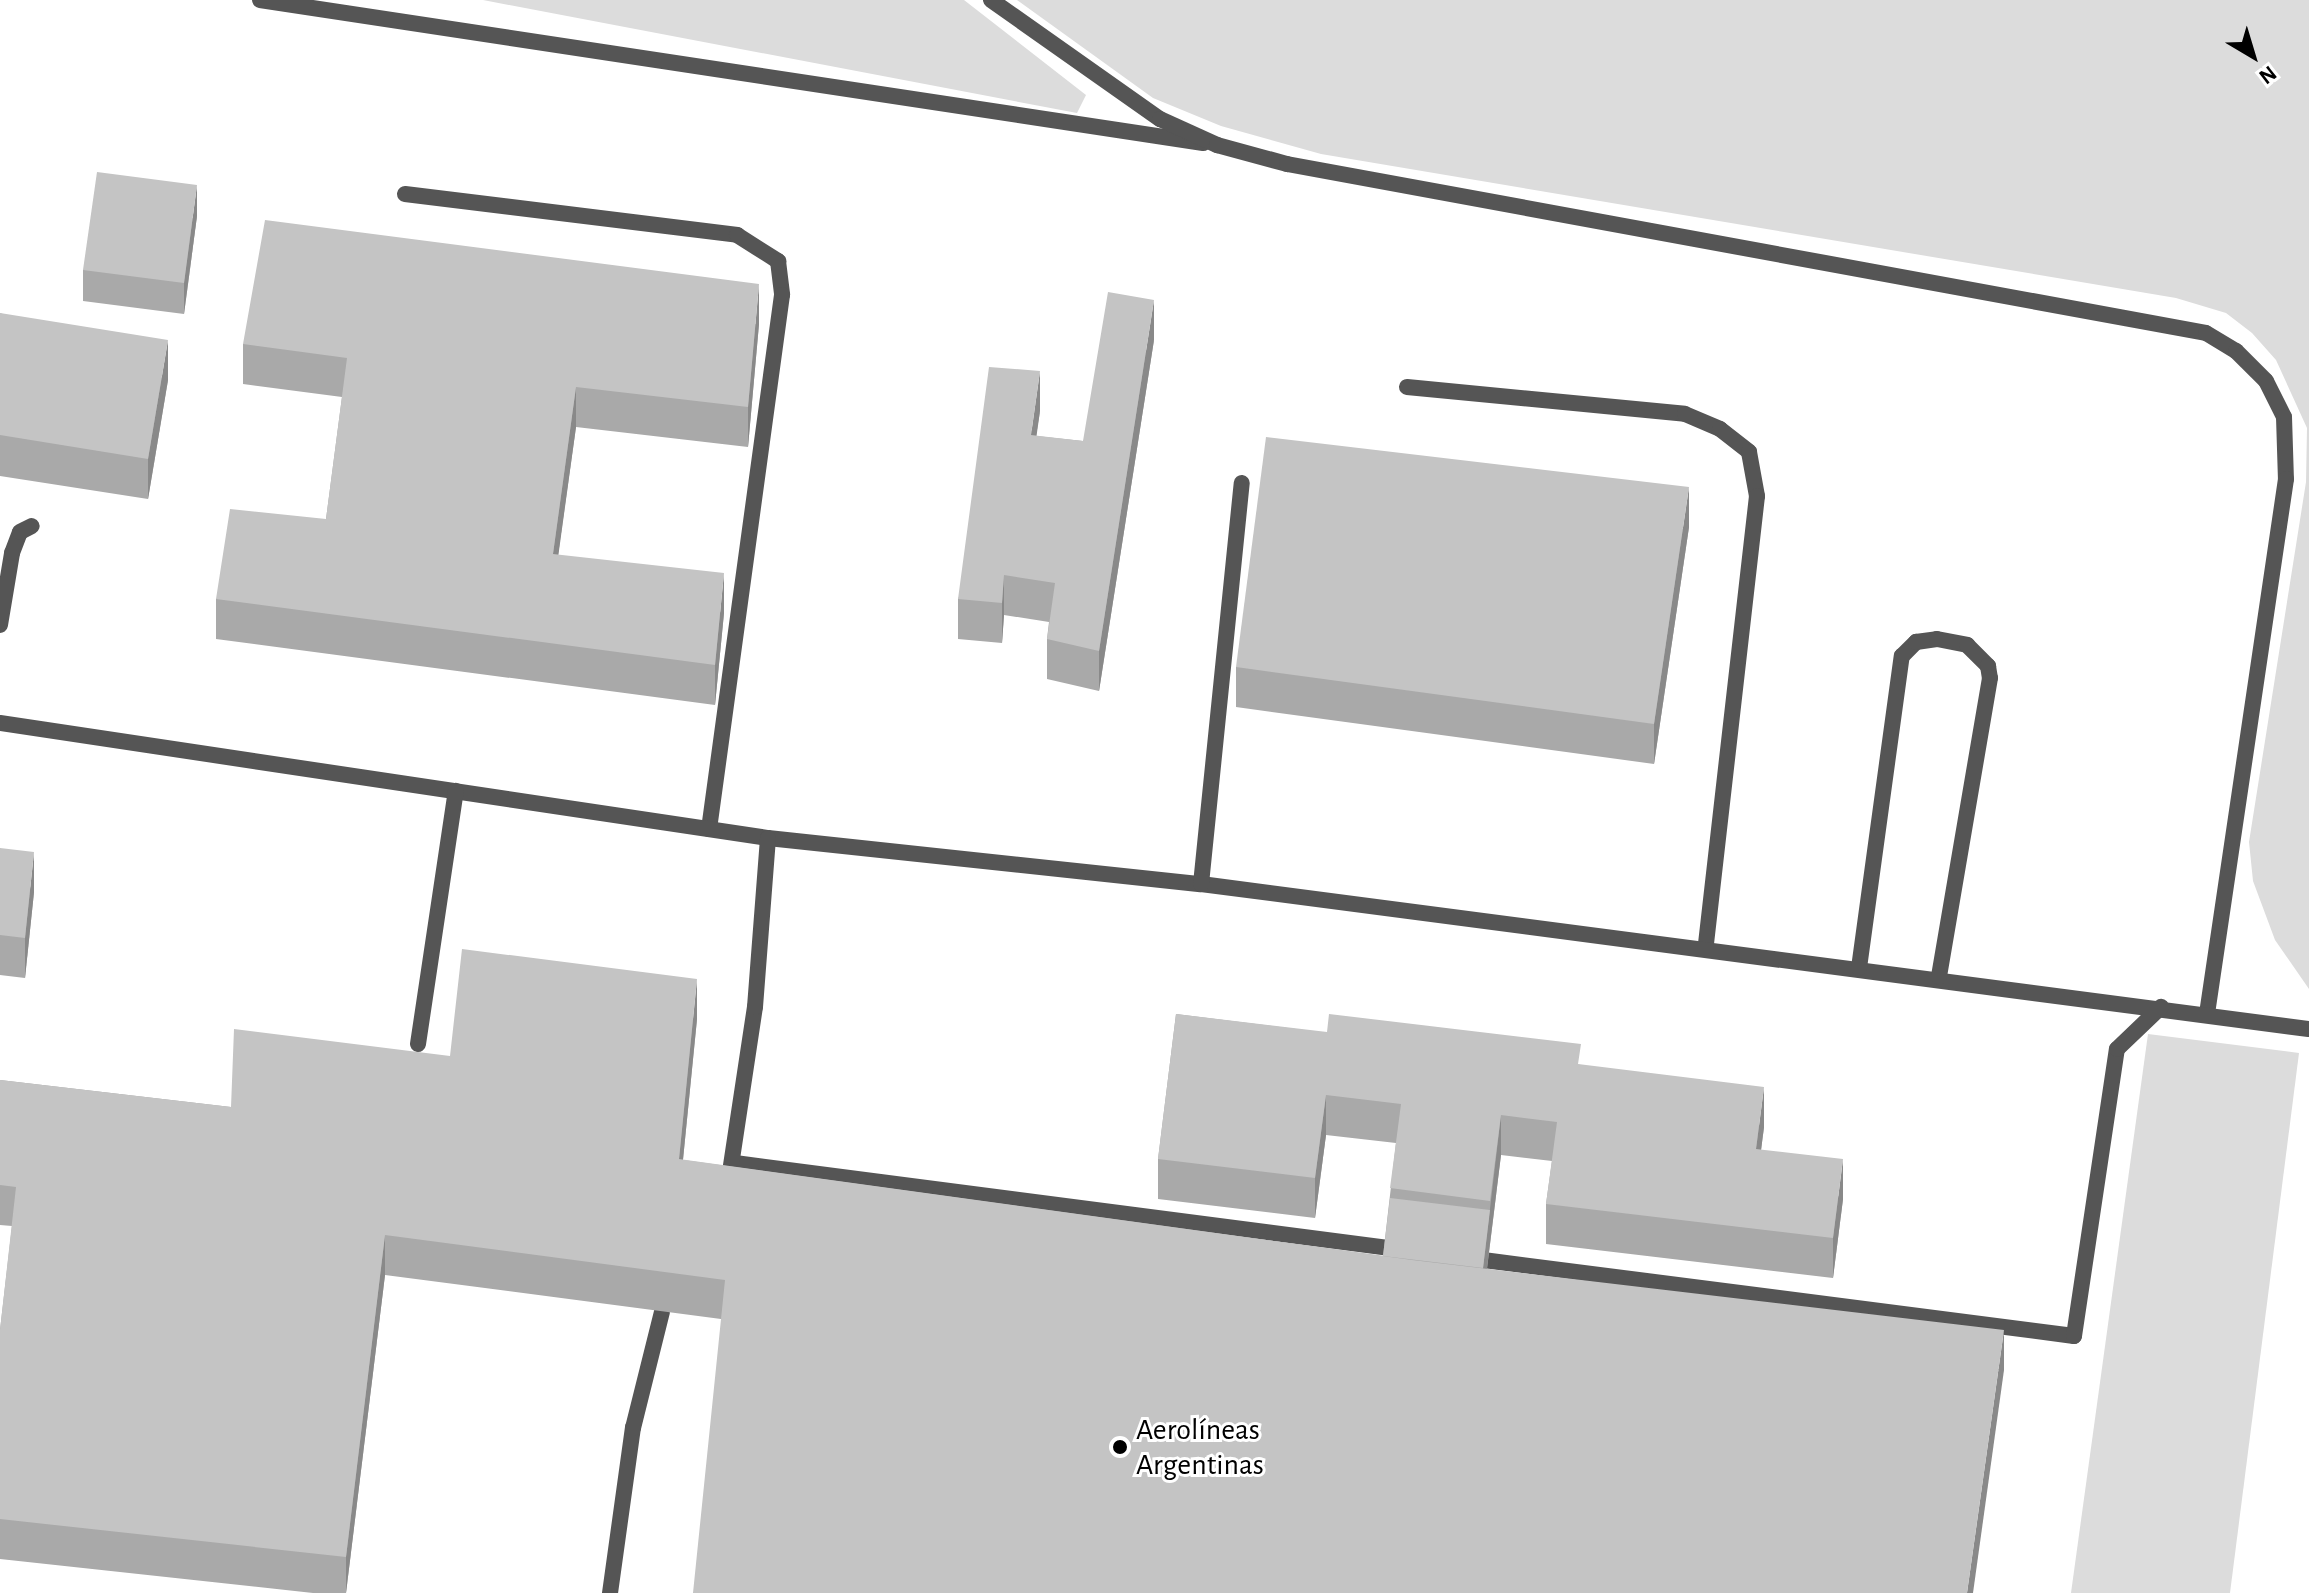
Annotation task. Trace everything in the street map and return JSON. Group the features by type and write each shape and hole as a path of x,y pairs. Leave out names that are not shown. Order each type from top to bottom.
{"lane":[{"path":"260,0 1217,145 1287,164 2206,333 2236,351 2266,381 2284,417 2286,479 2207,1014"},
{"path":"991,0 1147,110 1217,145"},
{"path":"405,194 737,235 778,261 782,295 709,829"},
{"path":"1407,387 1685,414 1720,429 1749,452 1757,496 1706,947"},
{"path":"1201,884 1242,483"},
{"path":"0,625 12,553 20,532 32,526"},
{"path":"1859,968 1902,656 1916,642 1937,639 1967,645 1988,666 1990,678 1939,977"},
{"path":"0,723 768,838 1201,884 1939,977 2309,1029"},
{"path":"418,1044 456,791"},
{"path":"719,1190 735,1163 768,838"},
{"path":"735,1163 2074,1336 2117,1049 2161,1007"},
{"path":"610,1593 633,1428 662,1312"}],"shaded area":[{"path":"483,0 964,0 1086,95 1077,113"},
{"path":"1017,0 2309,0 2309,989 2275,940 2253,881 2249,842 2306,482 2307,428 2276,360 2252,333 2226,313 2176,298 1321,154 1221,126 1153,98"},
{"path":"2148,1034 2299,1053 2230,1593 2071,1593"}],"building":[{"path":"97,172 197,185 184,283 83,270"},
{"path":"265,220 759,284 748,407 576,387 553,554 724,573 715,665 216,599 230,509 326,519 347,358 243,344"},
{"path":"1108,292 1154,300 1099,651 1047,639 1055,583 1004,575 1002,603 958,599 989,367 1040,371 1031,435 1083,441"},
{"path":"0,313 168,340 148,459 0,435"},
{"path":"1266,437 1689,487 1654,724 1236,667"},
{"path":"0,848 34,852 25,938 0,935"},
{"path":"462,949 697,979 679,1159 1412,1260 2004,1330 1967,1593 693,1593 725,1280 385,1235 346,1557 0,1519 0,1330 16,1187 0,1185 0,1080 231,1107 234,1029 450,1056"},
{"path":"1176,1014 1327,1032 1329,1014 1581,1044 1578,1064 1764,1087 1756,1149 1843,1159 1833,1238 1546,1204 1557,1122 1501,1115 1490,1201 1390,1188 1401,1104 1326,1095 1315,1178 1158,1159"},
{"path":"1390,1198 1490,1210 1483,1268 1383,1256"}],"place":[{"name":"Aerolíneas Argentinas","path":"1120,1447"}]}
